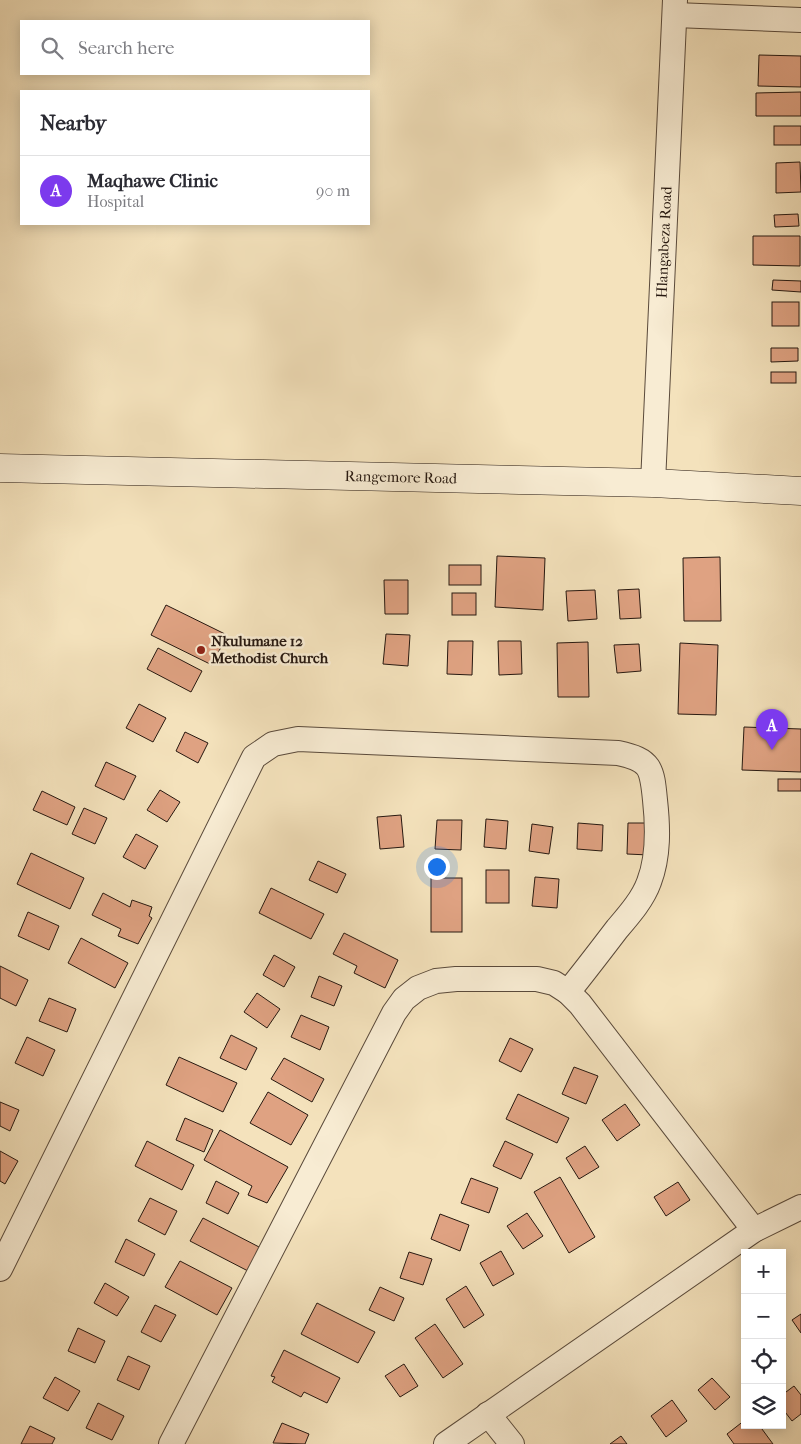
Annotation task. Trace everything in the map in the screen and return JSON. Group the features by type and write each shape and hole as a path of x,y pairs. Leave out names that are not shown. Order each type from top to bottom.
{"street":[{"path":"675,7 801,20"},
{"name":"Hlangabeza Road","path":"653,483 675,7"},
{"name":"Rangemore Road","path":"0,468 653,483 801,491"},
{"path":"0,1269 254,757 273,744 298,739 618,753 635,756 648,765 653,776 658,829 649,883 635,907 568,992"},
{"path":"171,1444 394,1013 404,999 418,988 436,981 456,979 537,979 554,983 568,992 580,1004 754,1230"},
{"path":"446,1444 754,1230 801,1207"},
{"path":"488,1414 512,1444"}],"building":[{"path":"759,55 801,56 801,87 758,86"},
{"path":"801,92 801,116 756,116 756,93"},
{"path":"774,126 801,126 801,145 774,145"},
{"path":"800,162 801,192 776,193 776,163"},
{"path":"798,214 799,226 775,227 774,215"},
{"path":"753,236 800,236 800,266 753,265"},
{"path":"773,280 801,281 801,292 772,290"},
{"path":"772,302 799,302 799,326 772,326"},
{"path":"771,348 798,348 798,361 771,362"},
{"path":"771,372 796,372 796,383 771,383"},
{"path":"497,556 545,558 543,610 495,607"},
{"path":"720,557 721,621 684,621 683,558"},
{"path":"449,565 481,565 481,585 449,585"},
{"path":"384,580 408,580 408,614 385,614"},
{"path":"639,589 641,618 620,619 618,590"},
{"path":"595,590 597,619 568,621 566,591"},
{"path":"452,593 476,593 476,615 452,615"},
{"name":"Nkulumane 12 Methodist Church","path":"166,605 227,635 212,665 151,635"},
{"path":"386,634 410,635 408,666 383,664"},
{"path":"448,641 473,641 472,675 447,674"},
{"path":"498,641 521,641 522,674 499,675"},
{"path":"588,642 589,697 558,697 557,643"},
{"path":"680,643 718,645 716,715 678,714"},
{"path":"639,644 641,671 617,673 614,645"},
{"path":"158,648 202,671 191,692 147,669"},
{"path":"139,704 166,718 153,742 126,728"},
{"path":"744,727 801,729 801,772 742,770"},
{"path":"185,732 208,743 198,763 176,751"},
{"path":"106,762 136,776 124,800 95,786"},
{"path":"778,779 801,779 801,791 778,791"},
{"path":"160,790 180,802 167,822 147,810"},
{"path":"42,791 75,807 67,825 33,810"},
{"path":"84,808 107,818 95,844 72,834"},
{"path":"401,815 404,847 380,849 377,817"},
{"path":"486,819 508,821 506,849 484,847"},
{"path":"437,820 462,820 461,850 435,849"},
{"path":"578,823 603,825 602,851 577,849"},
{"path":"628,823 651,823 649,855 627,854"},
{"path":"532,824 553,827 549,854 529,851"},
{"path":"136,834 158,846 145,869 123,857"},
{"path":"31,853 84,878 70,909 17,884"},
{"path":"318,861 346,874 337,893 309,880"},
{"path":"486,870 509,870 509,903 486,903"},
{"path":"535,877 559,879 557,908 532,906"},
{"path":"431,878 462,878 462,932 431,932"},
{"path":"271,888 324,914 311,939 259,913"},
{"path":"103,893 130,907 132,900 152,907 149,916 152,918 138,944 118,936 121,929 92,915"},
{"path":"28,912 59,926 49,950 18,936"},
{"path":"344,933 398,960 385,988 354,973 357,966 333,954"},
{"path":"81,938 128,963 115,988 68,963"},
{"path":"274,955 295,967 284,987 263,975"},
{"path":"0,966 28,980 16,1006 0,998"},
{"path":"319,976 342,986 334,1006 311,997"},
{"path":"257,993 280,1009 267,1028 244,1012"},
{"path":"49,998 76,1009 67,1032 39,1021"},
{"path":"301,1015 329,1027 320,1050 291,1037"},
{"path":"231,1035 257,1048 246,1070 220,1058"},
{"path":"27,1037 55,1050 43,1076 15,1063"},
{"path":"510,1038 533,1049 521,1072 499,1061"},
{"path":"179,1057 237,1083 223,1112 166,1085"},
{"path":"284,1058 324,1079 312,1102 271,1079"},
{"path":"574,1067 598,1076 586,1104 562,1094"},
{"path":"268,1092 308,1115 291,1145 250,1123"},
{"path":"518,1094 569,1118 557,1143 506,1119"},
{"path":"0,1102 19,1110 10,1131 0,1126"},
{"path":"625,1104 640,1125 617,1141 602,1120"},
{"path":"185,1118 213,1130 204,1152 176,1140"},
{"path":"220,1130 288,1167 267,1203 248,1195 252,1186 204,1160"},
{"path":"147,1141 194,1165 182,1190 135,1166"},
{"path":"505,1141 533,1154 521,1179 493,1166"},
{"path":"585,1146 599,1167 579,1179 566,1158"},
{"path":"0,1151 18,1161 5,1184 0,1181"},
{"path":"560,1177 595,1237 569,1253 534,1192"},
{"path":"471,1178 498,1188 489,1213 461,1203"},
{"path":"216,1181 239,1193 228,1214 206,1203"},
{"path":"678,1182 690,1200 666,1216 654,1197"},
{"path":"150,1198 177,1211 165,1235 138,1221"},
{"path":"527,1213 543,1236 523,1249 507,1226"},
{"path":"440,1214 469,1225 460,1251 431,1239"},
{"path":"203,1218 261,1248 248,1271 190,1241"},
{"path":"126,1239 155,1254 144,1276 115,1262"},
{"path":"501,1251 514,1274 493,1286 480,1263"},
{"path":"409,1252 432,1259 423,1285 400,1278"},
{"path":"180,1261 232,1288 217,1315 165,1287"},
{"path":"105,1283 129,1297 117,1316 94,1303"},
{"path":"466,1286 484,1315 464,1328 446,1299"},
{"path":"380,1287 404,1298 394,1321 369,1310"},
{"path":"317,1303 375,1332 358,1363 301,1334"},
{"path":"155,1305 176,1315 161,1342 141,1332"},
{"path":"801,1314 801,1333 792,1320"},
{"path":"435,1324 463,1364 443,1378 415,1338"},
{"path":"78,1328 105,1341 95,1363 68,1351"},
{"path":"284,1350 340,1378 327,1403 304,1392 301,1397 272,1382 275,1377 271,1376"},
{"path":"128,1356 150,1366 139,1390 117,1380"},
{"path":"404,1364 418,1386 400,1397 385,1376"},
{"path":"55,1377 80,1391 68,1411 43,1398"},
{"path":"712,1378 730,1397 715,1410 698,1390"},
{"path":"794,1386 801,1395 801,1414 792,1421 786,1413 786,1392"},
{"path":"672,1400 687,1421 666,1437 651,1416"},
{"path":"98,1403 124,1416 112,1440 86,1428"},
{"path":"282,1423 309,1434 305,1444 273,1443"},
{"path":"741,1423 741,1429 762,1429 773,1444 734,1444 727,1434"},
{"path":"30,1426 55,1438 52,1444 21,1444"},
{"path":"621,1436 627,1444 610,1444"}],"place":[{"name":"Nkulumane 12 Methodist Church","path":"201,650"},
{"name":"Maqhawe Clinic","path":"772,750"}]}
